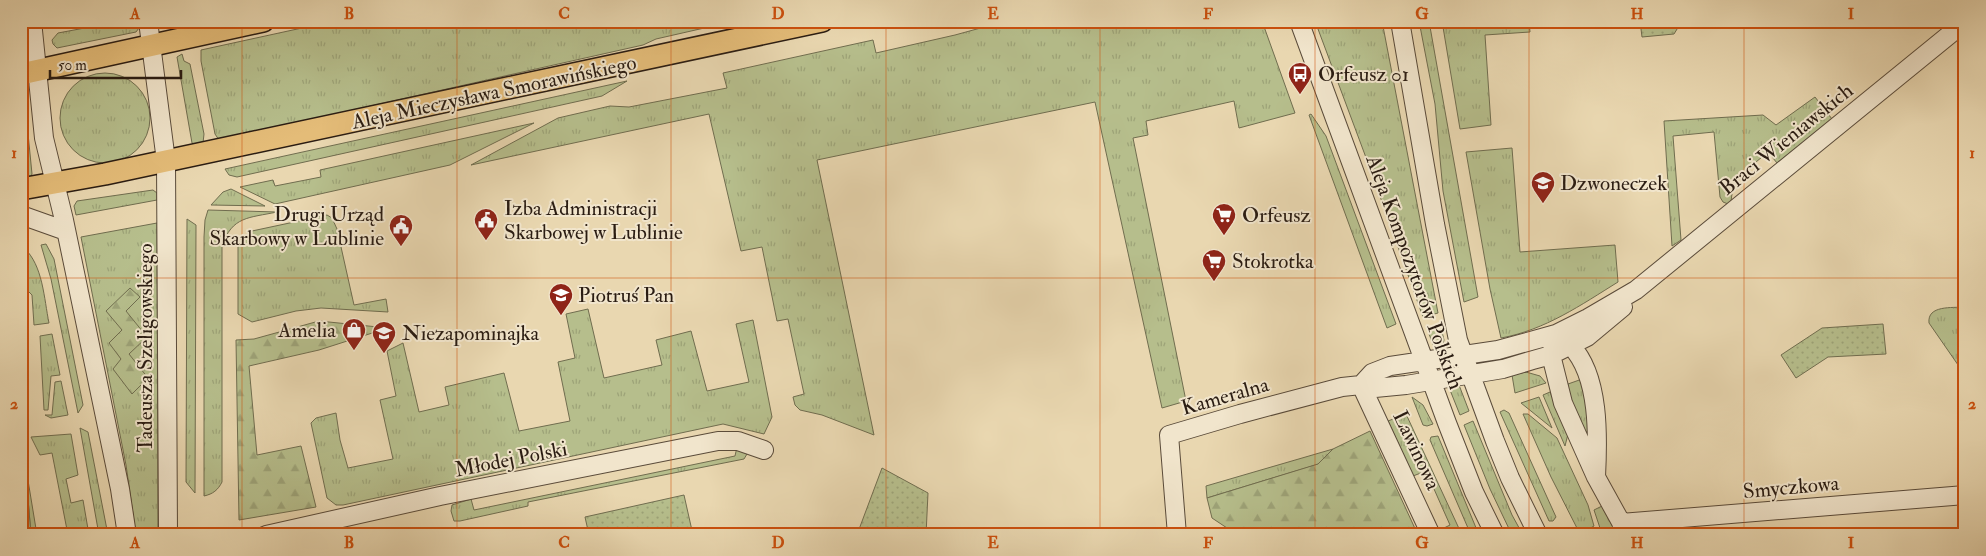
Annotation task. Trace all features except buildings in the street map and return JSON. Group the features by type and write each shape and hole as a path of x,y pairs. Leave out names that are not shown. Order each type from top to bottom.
{"main road":[{"path":"29,72 263,21"},
{"name":"Aleja Mieczysława Smorawińskiego","path":"55,183 106,174 621,66 822,21"},
{"path":"21,189 55,183"}],"street":[{"path":"29,72 32,21"},
{"path":"148,21 152,45"},
{"name":"Aleja Kompozytorów Polskich","path":"1299,21 1431,381 1474,492 1495,535"},
{"name":"Aleja Kompozytorów Polskich","path":"1400,21 1435,224 1463,355 1510,478 1538,535"},
{"name":"Braci Wieniawskich","path":"1424,360 1505,349 1556,334 1636,290 1965,22"},
{"name":"Tadeusza Szeligowskiego","path":"152,45 166,161 168,535"},
{"name":"Tadeusza Szeligowskiego","path":"29,72 66,231 120,489 127,535"},
{"path":"21,215 66,231"},
{"name":"Braci Wieniawskich","path":"1431,381 1502,369 1551,355 1600,328 1622,308 1636,290"},
{"path":"1596,476 1598,438 1594,400 1587,373 1571,345 1556,334 1551,355 1563,403 1596,476 1625,529"},
{"name":"Kameralna","path":"1361,384 1372,373 1390,366 1424,360"},
{"name":"Kameralna","path":"1177,535 1169,435 1342,387 1361,384 1375,388 1431,381"},
{"name":"Lawinowa","path":"1361,384 1431,535"},
{"name":"Młodej Polski","path":"266,535 430,498 718,440 738,441 764,450"},
{"name":"Smyczkowa","path":"1625,529 1965,495"}],"green space":[{"path":"122,21 138,21 139,28 136,32 57,48 53,44 52,40 58,33"},
{"path":"334,21 735,21 656,39 643,45 219,140 215,134 201,61 201,50"},
{"path":"1006,21 1262,21 1295,113 1239,128 1234,101 1146,121 1148,135 1133,138 1186,401 1162,408 1095,102 817,160 874,435 822,415 800,410 795,405 793,397 804,394 788,319 777,321 762,247 741,251 709,114 471,165 558,118 610,106 629,107 727,88 723,73 873,40 876,53"},
{"path":"1315,21 1382,21 1438,313 1423,317"},
{"path":"1419,21 1429,21 1478,297 1464,302 1443,191 1435,104"},
{"path":"1442,21 1529,21 1530,32 1485,35 1491,125 1460,129"},
{"path":"1640,21 1682,21 1674,34 1642,37"},
{"path":"182,54 184,61 190,64 204,134 203,143 195,145 192,143 177,57"},
{"path":"96,73 114,73 130,80 143,93 150,109 150,127 143,143 130,156 114,163 96,163 80,156 67,143 60,127 60,109 67,93 80,80"},
{"path":"627,81 602,96 237,177 229,175 225,169"},
{"path":"21,91 24,93 32,174 30,178 21,179"},
{"path":"1815,97 1832,119 1777,163 1768,152 1726,187 1732,194 1731,201 1728,204 1723,202 1720,197 1714,132 1673,136 1681,240 1672,246 1664,121 1763,115 1776,125"},
{"path":"1311,114 1326,136 1396,324 1387,328 1309,115"},
{"path":"534,123 450,165 275,204 240,187 273,180 275,186 321,177 320,170"},
{"path":"1512,148 1520,252 1615,245 1618,282 1548,323 1501,338 1490,289 1466,152"},
{"path":"231,189 265,206 211,205 223,192"},
{"path":"153,190 157,193 157,200 76,215 74,206 77,201"},
{"path":"208,210 277,212 250,217 236,224 226,236 222,246 222,482 215,491 204,496 204,237 205,220"},
{"path":"327,215 332,218 337,229 354,305 386,299 388,312 321,308 296,311 252,322 238,314 238,245 241,239 252,231"},
{"path":"187,219 196,225 195,493 186,482"},
{"path":"157,223 158,535 136,535 126,465 81,237"},
{"path":"46,244 54,259 83,405 78,413 51,279 41,245"},
{"path":"21,248 24,248 30,255 39,273 49,323 34,325 32,295 21,284"},
{"path":"130,288 140,297 126,311 147,337 129,354 148,378 132,394 113,369 121,359 109,343 122,330 106,311"},
{"path":"1965,307 1965,375 1929,323 1929,317 1936,310"},
{"path":"588,309 604,378 662,365 656,340 691,331 707,391 749,382 736,324 753,320 772,417 764,434 723,424 343,505 336,505 327,498 311,423 316,418 336,413 340,440 348,468 393,459 380,400 396,396 387,351 403,343 419,412 449,405 445,387 504,373 519,431 570,421 558,362 575,358 566,314"},
{"path":"319,321 388,328 319,350 249,366 257,455 301,446 316,507 239,520 236,340 254,339"},
{"path":"1440,324 1444,340 1442,348 1437,349 1433,345 1427,328"},
{"path":"1883,324 1886,354 1828,357 1796,378 1781,355 1822,328"},
{"path":"52,334 60,375 51,376 48,410 44,410 40,336"},
{"path":"1526,372 1540,376 1546,383 1515,393 1512,375"},
{"path":"1585,378 1589,441 1577,418 1568,388 1568,384"},
{"path":"61,381 68,415 51,418 45,415 52,415 55,382"},
{"path":"1452,384 1459,385 1469,411 1460,415 1450,390"},
{"path":"1550,392 1568,434 1565,446 1543,395"},
{"path":"1412,397 1423,405 1433,424 1423,425"},
{"path":"1539,397 1552,428 1521,403"},
{"path":"1504,410 1509,413 1556,517 1553,521 1549,521 1500,412"},
{"path":"1406,414 1462,535 1440,535 1438,531 1450,525 1426,471 1413,476 1388,421"},
{"path":"1523,414 1528,414 1557,438 1588,505 1594,526 1580,534 1551,477"},
{"path":"1473,421 1512,515 1523,535 1512,535 1490,489 1464,425"},
{"path":"80,428 88,432 108,535 99,535"},
{"path":"1370,431 1418,535 1242,535 1233,532 1212,518 1207,498 1318,464 1333,449"},
{"path":"71,434 78,475 66,479 71,503 83,500 89,535 68,535 52,453 40,455 31,437"},
{"path":"1438,436 1479,535 1471,535 1430,440 1431,437"},
{"path":"737,447 747,454 744,459 528,502 528,506 460,521 454,521 451,511 452,505 471,499 474,510 735,456"},
{"path":"1333,449 1319,464 1207,498 1206,486"},
{"path":"21,451 25,462 21,462"},
{"path":"21,462 25,462 31,535 24,535"},
{"path":"25,462 37,535 31,535"},
{"path":"882,468 928,493 926,535 865,535 858,532"},
{"path":"684,495 693,535 589,535 585,517"},
{"path":"1602,506 1617,535 1589,535 1600,528 1594,510"}],"place":[{"name":"Orfeusz 01","path":"1300,95"},
{"name":"Dzwoneczek","path":"1543,204"},
{"name":"Orfeusz","path":"1224,236"},
{"name":"Izba Administracji Skarbowej w Lublinie","path":"486,241"},
{"name":"Drugi Urząd Skarbowy w Lublinie","path":"401,247"},
{"name":"Stokrotka","path":"1214,282"},
{"name":"Piotruś Pan","path":"561,316"},
{"name":"Amelia","path":"354,351"},
{"name":"Niezapominajka","path":"384,354"}]}
